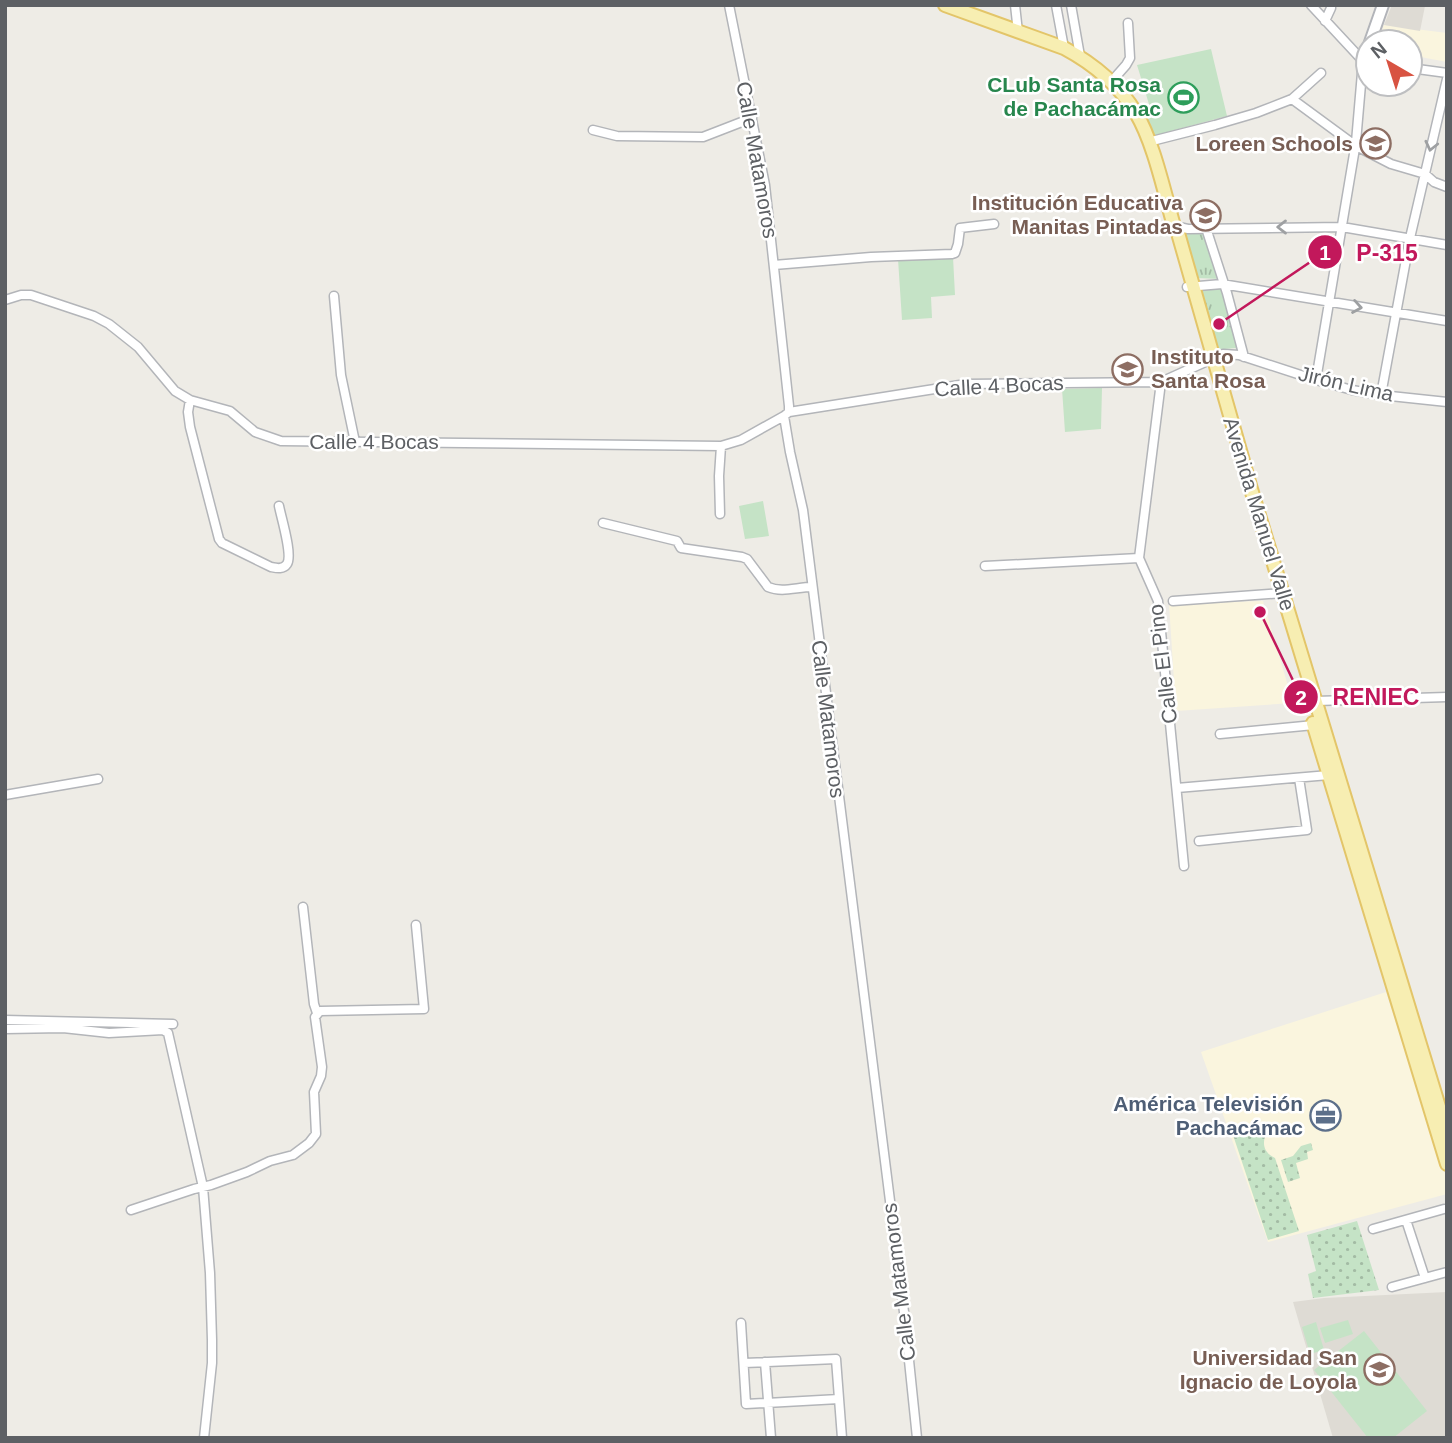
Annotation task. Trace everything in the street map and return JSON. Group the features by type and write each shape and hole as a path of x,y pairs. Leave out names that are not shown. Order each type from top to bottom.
{"main road":[{"name":"Avenida Manuel Valle","path":"945,5 1064,48 1080,57 1111,82 1137,115 1178,233 1210,360 1329,775 1355,847 1447,1133"},
{"name":"Avenida Manuel Valle","path":"1279,594 1315,701 1355,847"},
{"name":"Avenida Manuel Valle","path":"1436,1097 1447,1164"}],"street":[{"name":"Calle Matamoros","path":"729,5 765,185 789,406 787,414 790,452 803,510 904,1312 917,1438"},
{"path":"1015,5 1018,32"},
{"path":"1056,5 1064,48"},
{"path":"1071,5 1080,57"},
{"path":"1311,5 1354,50"},
{"path":"1325,20 1331,5"},
{"path":"1375,28 1383,5"},
{"path":"1111,82 1130,58 1128,23"},
{"path":"1424,70 1447,73"},
{"path":"1148,142 1256,113 1292,99 1321,73"},
{"path":"1381,395 1410,238 1447,79"},
{"path":"1316,380 1356,146 1361,98"},
{"path":"1292,99 1356,146 1391,164 1425,174 1447,187"},
{"path":"593,130 617,136 703,137 752,118"},
{"path":"774,265 859,257 952,254 958,247 960,228 994,224"},
{"path":"1174,226 1188,229 1342,227 1447,245"},
{"path":"1206,228 1244,357"},
{"path":"1190,286 1224,285 1447,321"},
{"name":"Calle 4 Bocas","path":"5,300 31,295 94,316 138,347 175,391 190,400 230,411 255,432 281,442 720,446 741,440 787,414 966,384 1161,382 1210,360"},
{"path":"334,296 341,375 355,442"},
{"name":"Jirón Lima","path":"1210,360 1223,354 1244,357 1316,380 1381,395 1447,402"},
{"path":"985,566 1139,558 1161,382"},
{"path":"190,400 190,427 222,543 271,567 284,567 288,554 279,506"},
{"path":"720,446 720,514"},
{"path":"603,523 677,541 681,548 742,557 747,559 768,587 773,589 812,587"},
{"name":"Calle El Pino","path":"1139,558 1158,601 1184,866"},
{"path":"1173,601 1279,594"},
{"path":"1315,701 1447,697"},
{"path":"1220,734 1314,725"},
{"path":"1177,788 1329,775"},
{"path":"1199,841 1307,830 1299,778"},
{"path":"5,795 98,779"},
{"path":"131,1210 203,1188 270,1161 293,1155 315,1136 314,1092 322,1068 303,907"},
{"path":"317,1013 424,1009 416,925"},
{"path":"5,1020 173,1024"},
{"path":"5,1029 168,1032 203,1188 212,1340 204,1438"},
{"path":"1373,1230 1444,1209"},
{"path":"1406,1220 1425,1278"},
{"path":"1392,1287 1447,1272"},
{"path":"741,1323 746,1404 839,1399"},
{"path":"744,1363 836,1359 842,1438"},
{"path":"765,1362 771,1438"}],"shaded area":[{"path":"1392,5 1425,6 1421,28 1384,25"},
{"path":"1384,25 1408,28 1383,28"},
{"path":"1424,30 1447,33 1447,62 1424,58"},
{"path":"1263,601 1293,703 1176,711 1169,604"},
{"path":"1386,992 1447,1180 1447,1194 1268,1242 1201,1052"},
{"name":"Universidad San Ignacio de Loyola","path":"1447,1292 1447,1438 1333,1438 1293,1302"}],"green space":[{"name":"CLub Santa Rosa de Pachacámac","path":"1211,49 1227,116 1153,136 1147,117 1152,114 1137,65"},
{"path":"1206,229 1222,279 1196,278 1182,230"},
{"path":"953,257 955,295 931,297 932,318 902,320 898,259"},
{"path":"1212,287 1224,288 1242,352 1235,348 1215,350 1200,292"},
{"path":"1102,388 1101,429 1065,432 1062,389"},
{"path":"763,501 769,536 745,539 739,506"},
{"path":"1263,1122 1267,1133 1265,1147 1275,1158 1299,1231 1268,1240 1232,1132"},
{"path":"1311,1143 1313,1150 1307,1152 1308,1159 1296,1163 1300,1178 1288,1182 1281,1160 1293,1156 1301,1146"},
{"path":"1357,1221 1379,1290 1313,1298 1308,1274 1316,1271 1307,1235"},
{"path":"1348,1320 1353,1334 1325,1343 1320,1328"},
{"path":"1316,1322 1324,1350 1310,1354 1302,1327"},
{"path":"1364,1331 1427,1411 1393,1438 1368,1438 1314,1370"}],"place":[{"name":"CLub Santa Rosa de Pachacámac","path":"1184,97"},
{"name":"Loreen Schools","path":"1376,144"},
{"name":"Institución Educativa Manitas Pintadas","path":"1206,215"},
{"name":"P-315","path":"1219,324"},
{"name":"Instituto Santa Rosa","path":"1128,369"},
{"name":"RENIEC","path":"1260,612"},
{"name":"América Televisión Pachacámac","path":"1326,1116"},
{"name":"Universidad San Ignacio de Loyola","path":"1380,1370"}]}
